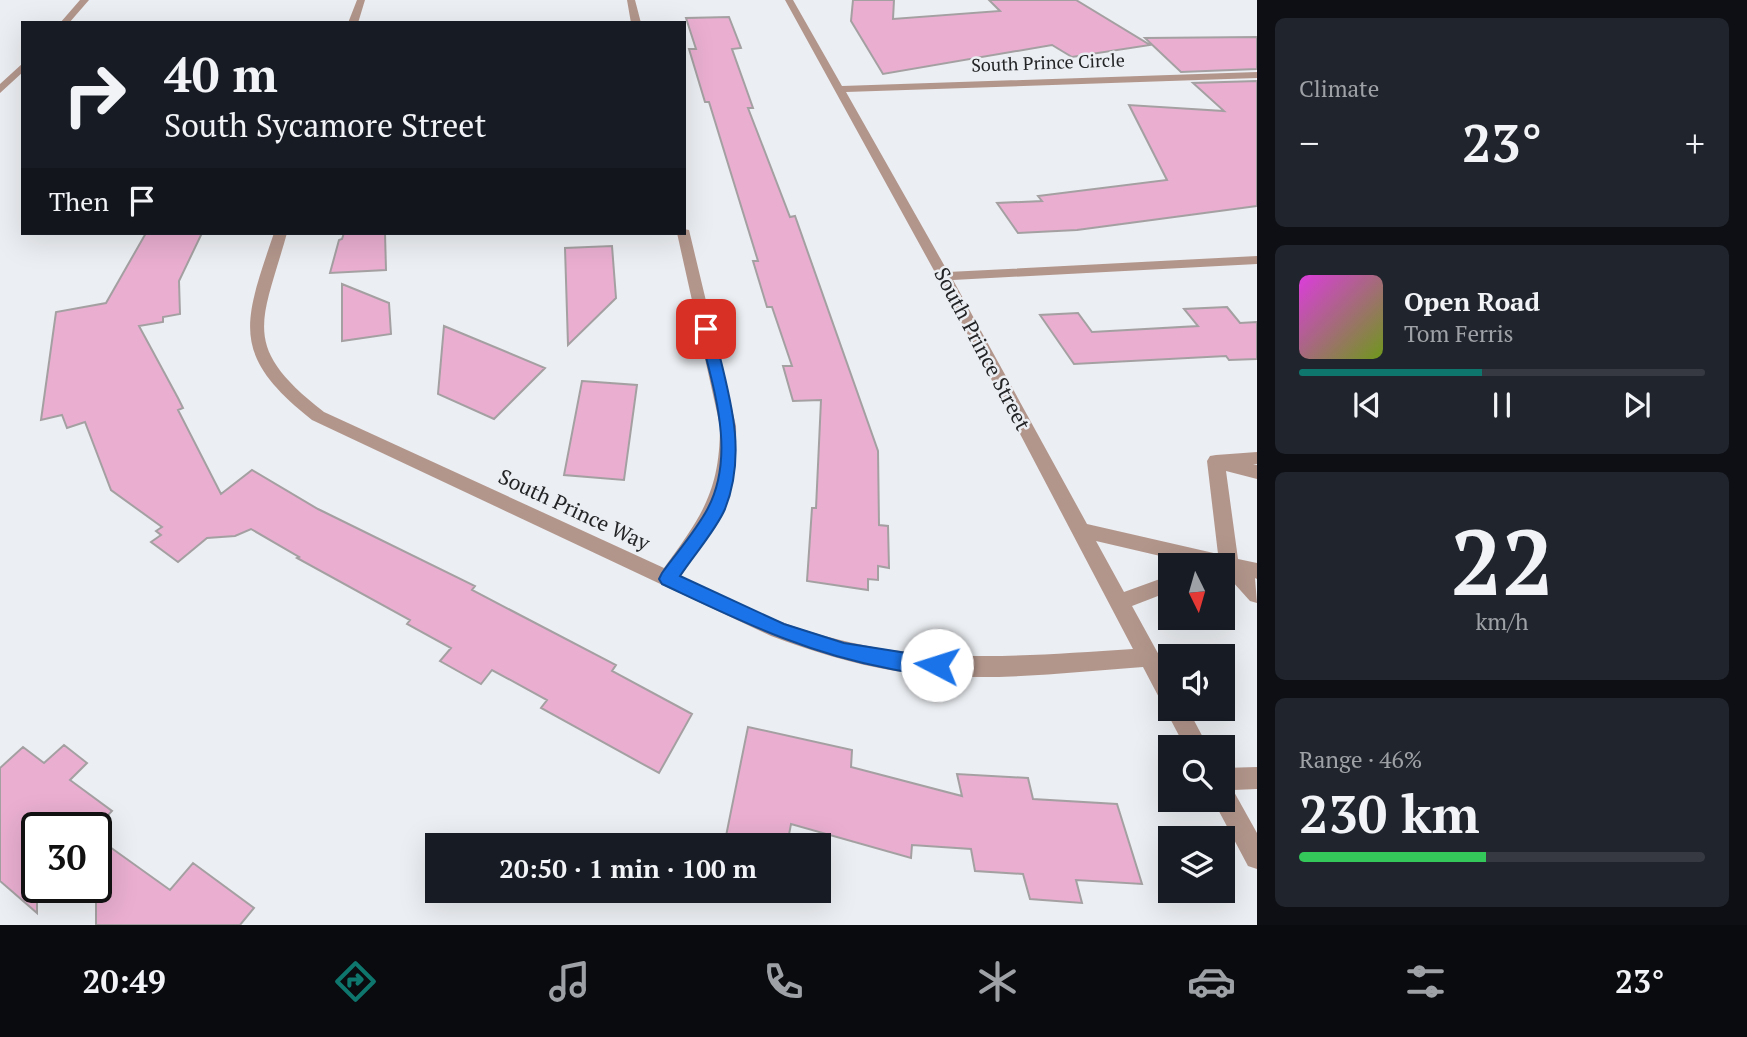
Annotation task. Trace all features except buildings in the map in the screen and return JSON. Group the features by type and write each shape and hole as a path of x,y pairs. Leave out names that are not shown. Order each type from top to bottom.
{"street":[{"path":"66,21 86,0"},
{"path":"354,21 360,0"},
{"path":"631,0 636,21"},
{"name":"South Prince Street","path":"789,0 944,276 1158,676"},
{"path":"0,90 21,68"},
{"name":"South Prince Circle","path":"840,89 1257,75"},
{"name":"South Prince Way","path":"280,235 256,312 256,340 270,374 289,396 318,416 778,630 844,652 912,664 988,668 1147,657"},
{"path":"668,579 717,509 730,450 728,426 684,235"},
{"path":"944,276 1257,260"},
{"path":"1216,461 1257,458"},
{"path":"1216,461 1257,472"},
{"path":"1216,461 1224,553"},
{"path":"1078,529 1179,553"},
{"path":"1236,566 1257,571"},
{"path":"1236,575 1257,595"},
{"path":"1117,603 1158,588"},
{"path":"1235,779 1257,778"},
{"path":"1232,812 1257,857"}],"route":[{"path":"706,329 728,426 730,450 727,470 717,509 668,579 778,630 844,652 912,664 937,665"}]}
